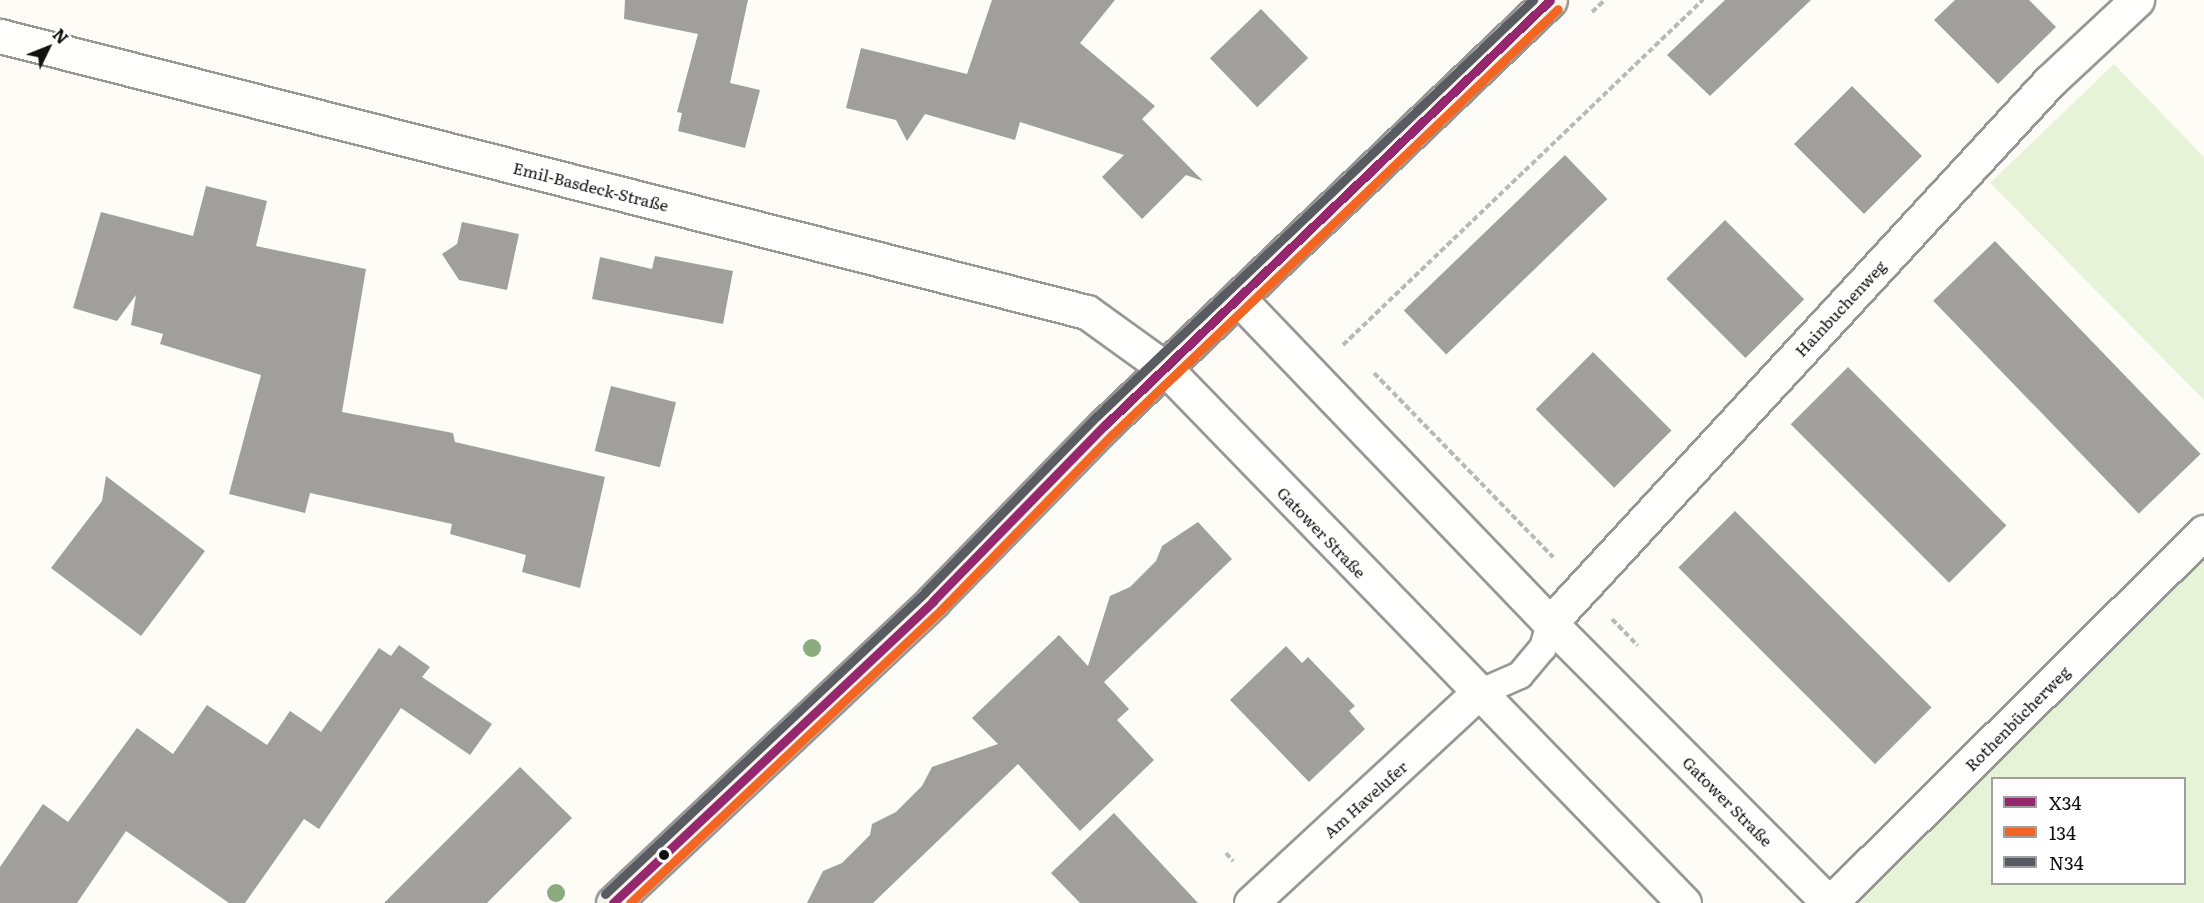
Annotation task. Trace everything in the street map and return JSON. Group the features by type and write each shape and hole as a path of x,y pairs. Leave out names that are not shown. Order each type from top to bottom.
{"main road":[{"path":"613,903 933,601 1166,369 1241,301 1550,0"}],"street":[{"name":"Hainbuchenweg","path":"1550,623 2050,81 2138,0"},
{"name":"Emil-Basdeck-Straße","path":"0,36 1087,312 1166,369"},
{"name":"Gatower Straße","path":"1241,301 1550,623 1829,903"},
{"name":"Gatower Straße","path":"1166,369 1477,694 1684,903"},
{"name":"Rothenbücherweg","path":"1829,903 2204,532"},
{"name":"Am Havelufer","path":"1251,903 1477,694"}],"lane":[{"path":"1477,694 1520,675 1543,648 1550,623"}],"path":[{"path":"1292,352 1347,344 1703,0"}],"green space":[{"path":"2114,64 2204,157 2204,400 1990,183"},
{"path":"2204,532 2204,903 1830,903"}],"building":[{"path":"625,0 748,0 730,83 760,90 745,148 678,131 682,113 677,112 698,34 624,19"},
{"path":"992,0 1115,0 1080,43 1155,106 1142,119 1203,181 1186,175 1142,219 1102,177 1124,155 1020,122 1015,140 925,114 907,141 896,120 846,108 861,48 967,74"},
{"path":"1725,0 1811,0 1710,96 1667,55"},
{"path":"1955,0 2029,0 2056,27 1998,84 1934,20"},
{"path":"1261,9 1308,58 1257,107 1210,58"},
{"path":"1852,86 1922,156 1864,214 1794,144"},
{"path":"1565,155 1607,199 1446,354 1404,311"},
{"path":"206,186 267,201 256,246 366,269 342,412 453,433 455,442 605,477 580,588 522,572 526,555 450,534 452,524 310,493 305,513 229,494 261,375 160,344 163,334 131,325 136,295 117,321 73,308 101,212 193,236"},
{"path":"1725,220 1804,299 1746,358 1666,279"},
{"path":"462,222 519,234 507,290 459,280 442,254 457,244"},
{"path":"1995,241 2201,454 2139,514 1933,301"},
{"path":"655,256 733,271 723,324 592,299 600,257 652,269"},
{"path":"1593,352 1671,430 1614,488 1536,409"},
{"path":"1848,367 2006,525 1949,583 1791,424"},
{"path":"611,386 676,402 660,467 595,451"},
{"path":"106,476 205,551 141,636 51,568 102,501"},
{"path":"1735,511 1932,708 1875,764 1678,568"},
{"path":"1198,522 1232,559 1104,682 1129,709 1117,720 1154,760 1080,831 1018,764 873,903 807,903 823,871 842,863 870,835 872,824 896,812 922,786 932,767 998,744 972,718 1059,635 1088,666 1110,596 1130,587 1156,561 1162,546"},
{"path":"399,645 430,667 422,677 492,724 470,755 401,708 319,829 304,819 245,903 229,903 126,831 77,903 0,903 0,867 43,804 68,822 137,728 173,754 207,705 267,745 290,711 321,732 379,648 391,656"},
{"path":"1286,646 1302,663 1308,657 1355,706 1349,711 1365,729 1309,782 1230,700"},
{"path":"520,767 572,818 487,903 384,903"},
{"path":"1114,813 1198,903 1080,903 1051,873"}],"transit line":[{"name":"N34","path":"605,894 925,592 1097,416 1533,0"},
{"name":"X34","path":"613,903 933,601 1105,425 1550,0"},
{"name":"134","path":"630,903 941,610 1113,434 1558,9"}]}
